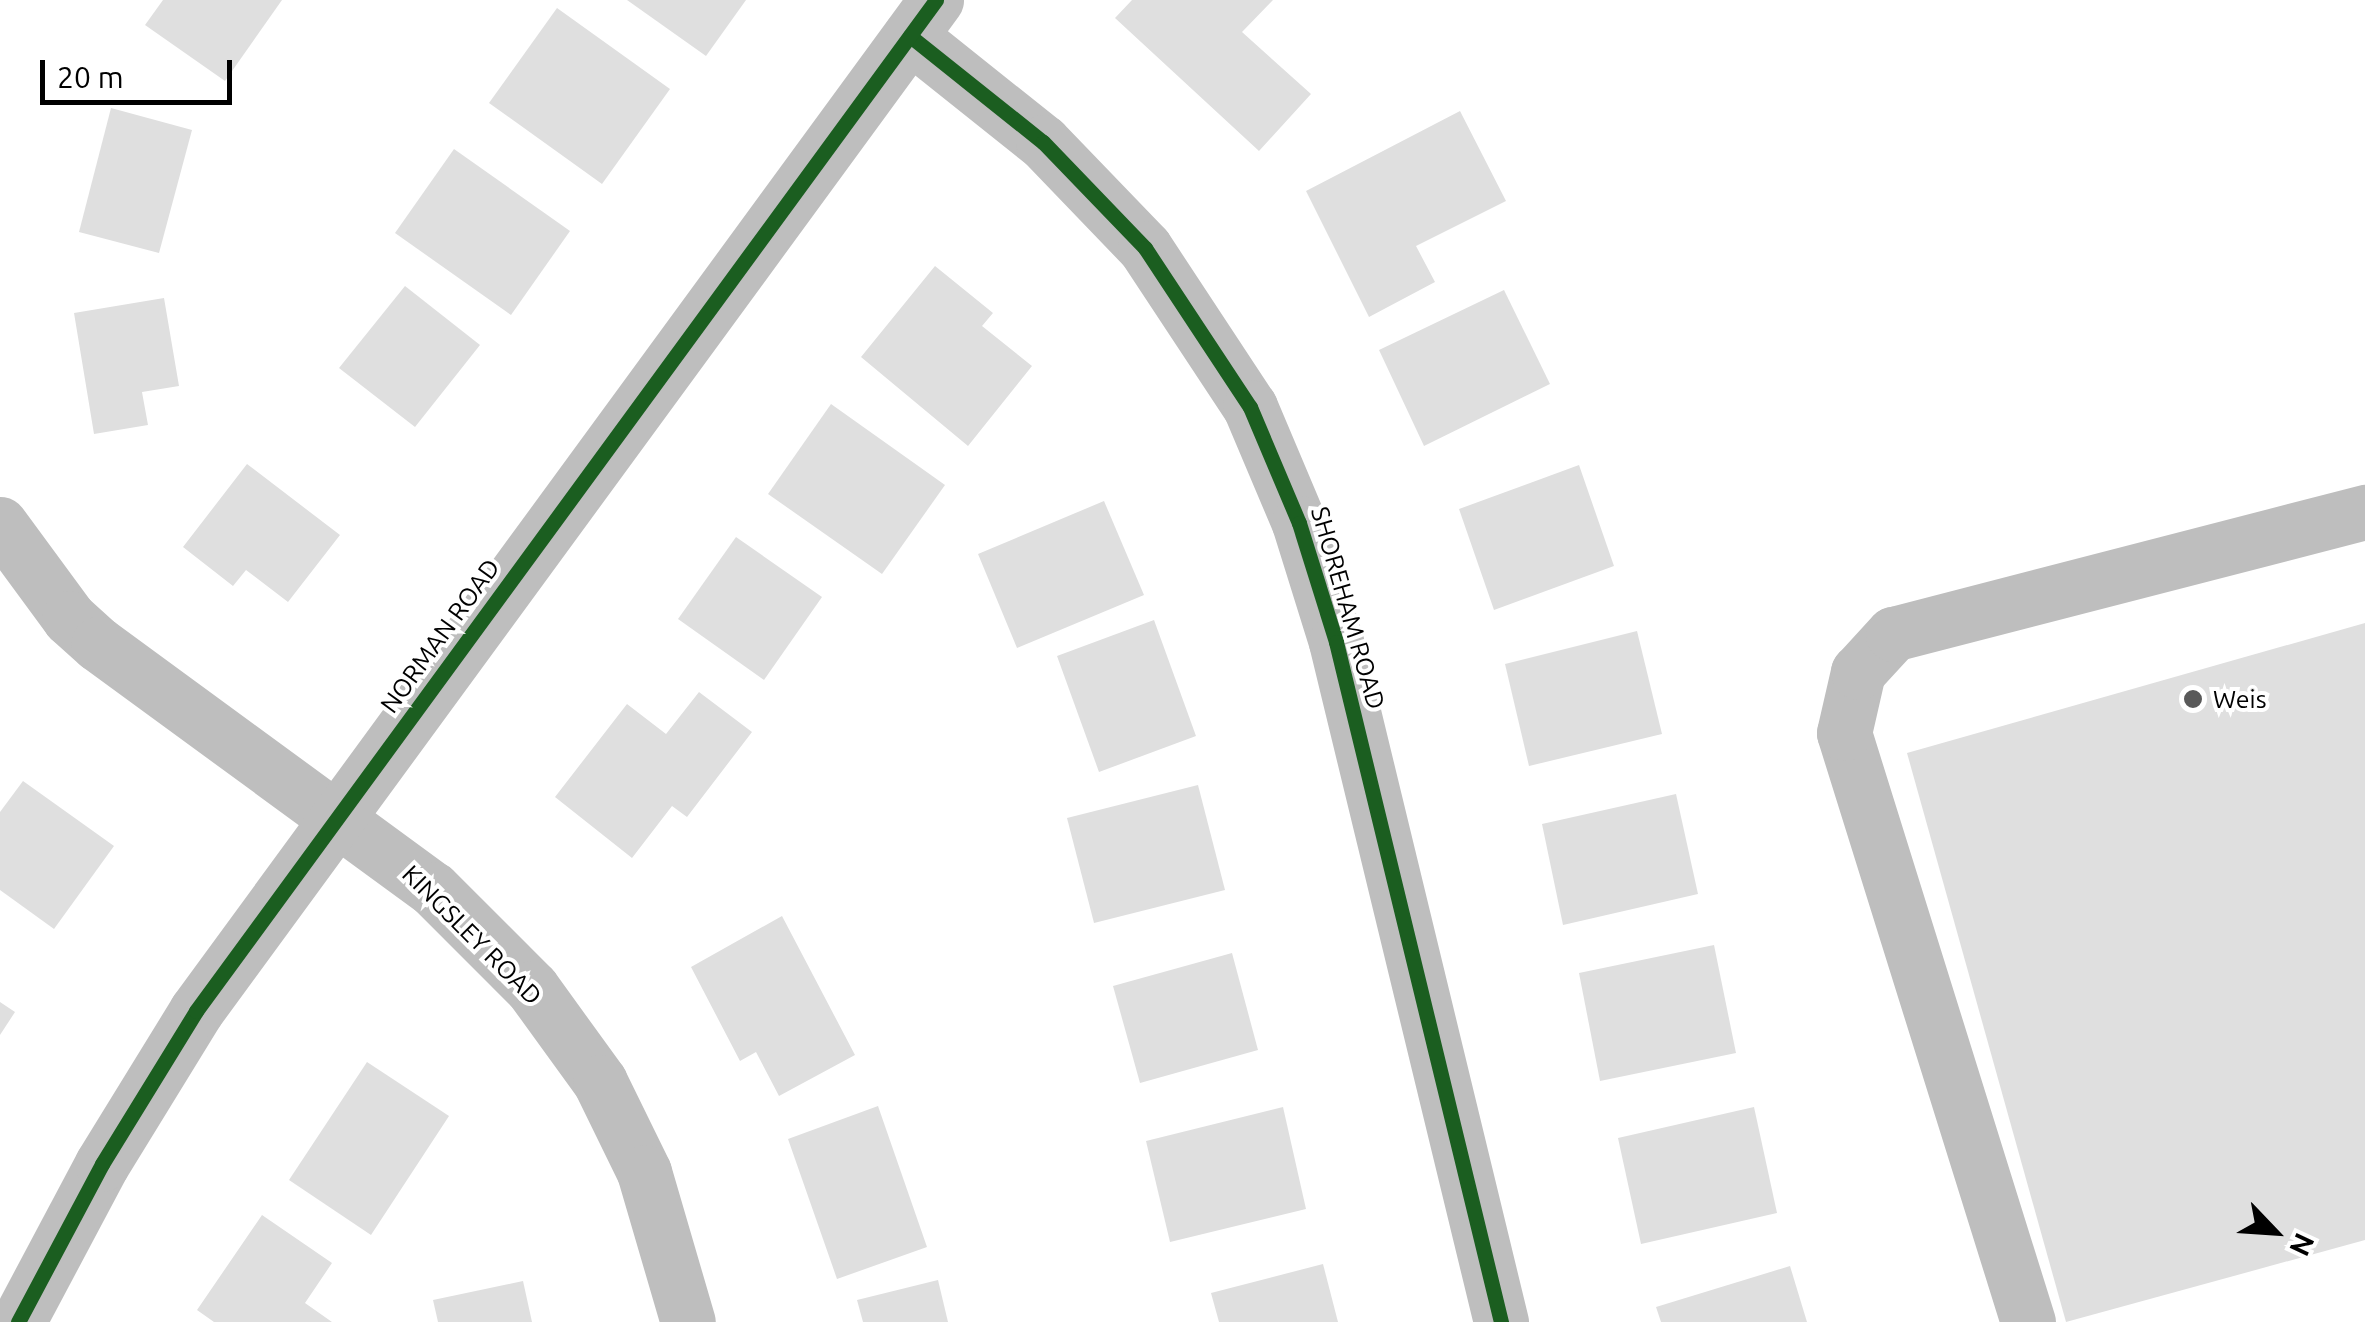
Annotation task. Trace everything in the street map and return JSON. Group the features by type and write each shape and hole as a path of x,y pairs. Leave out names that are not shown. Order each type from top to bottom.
{"street":[{"name":"NORMAN ROAD","path":"18,1322 102,1164 196,1011 923,18"},
{"name":"SHOREHAM ROAD","path":"923,18 1146,248 1220,352 1250,407 1299,523 1336,642 1501,1322"},
{"path":"2028,1322 1844,734 1858,672 1893,634 2365,512"},
{"name":"KINGSLEY ROAD","path":"0,524 48,592 98,644 339,816 433,889 520,976 600,1082 644,1172 688,1322"}],"building":[{"path":"163,0 282,0 225,81 145,25"},
{"path":"627,0 746,0 706,56"},
{"path":"1132,0 1273,0 1242,32 1311,94 1259,151 1115,18"},
{"path":"557,8 670,89 602,184 489,103"},
{"path":"111,108 192,130 159,253 79,232"},
{"path":"1460,111 1506,201 1416,246 1435,282 1369,317 1306,191"},
{"path":"454,149 570,231 511,315 395,233"},
{"path":"935,266 993,313 982,326 1032,366 968,446 861,357"},
{"path":"405,286 480,345 415,427 339,368"},
{"path":"1504,290 1550,384 1424,446 1379,350"},
{"path":"164,298 179,386 142,392 148,425 94,434 74,313"},
{"path":"831,404 945,485 882,574 768,494"},
{"path":"247,464 340,535 288,602 246,570 233,586 183,547"},
{"path":"1579,465 1614,566 1494,610 1459,509"},
{"path":"1104,501 1144,595 1017,648 978,554"},
{"path":"736,537 822,597 764,680 678,619"},
{"path":"1154,620 1196,736 1099,772 1057,656"},
{"path":"2365,623 2365,1240 2066,1322 1907,753"},
{"path":"1637,631 1662,734 1529,766 1505,664"},
{"path":"699,692 752,732 687,817 672,806 632,858 555,797 627,704 666,734"},
{"path":"23,781 114,846 54,929 0,890 0,812"},
{"path":"1198,785 1225,890 1094,923 1067,818"},
{"path":"1676,794 1698,894 1563,925 1542,824"},
{"path":"782,916 855,1055 779,1096 756,1052 740,1061 691,967"},
{"path":"1714,945 1736,1053 1600,1081 1579,973"},
{"path":"1232,953 1258,1050 1140,1083 1113,986"},
{"path":"0,1002 15,1012 0,1035"},
{"path":"367,1062 449,1116 371,1235 289,1180"},
{"path":"878,1106 927,1247 837,1279 788,1139"},
{"path":"1283,1107 1306,1209 1170,1242 1146,1141"},
{"path":"1754,1107 1777,1213 1641,1244 1618,1138"},
{"path":"262,1215 332,1263 305,1303 332,1322 214,1322 197,1310"},
{"path":"1323,1264 1338,1322 1219,1322 1211,1293"},
{"path":"1790,1266 1807,1322 1661,1322 1656,1307"},
{"path":"938,1280 948,1322 863,1322 857,1300"},
{"path":"523,1281 532,1322 438,1322 433,1300"}],"cycle path":[{"path":"18,1322 102,1164 196,1011 936,0"},
{"path":"910,36 1043,142 1145,248 1250,407 1299,523 1336,642 1501,1322"}],"place":[{"name":"Weis","path":"2193,699"}]}
